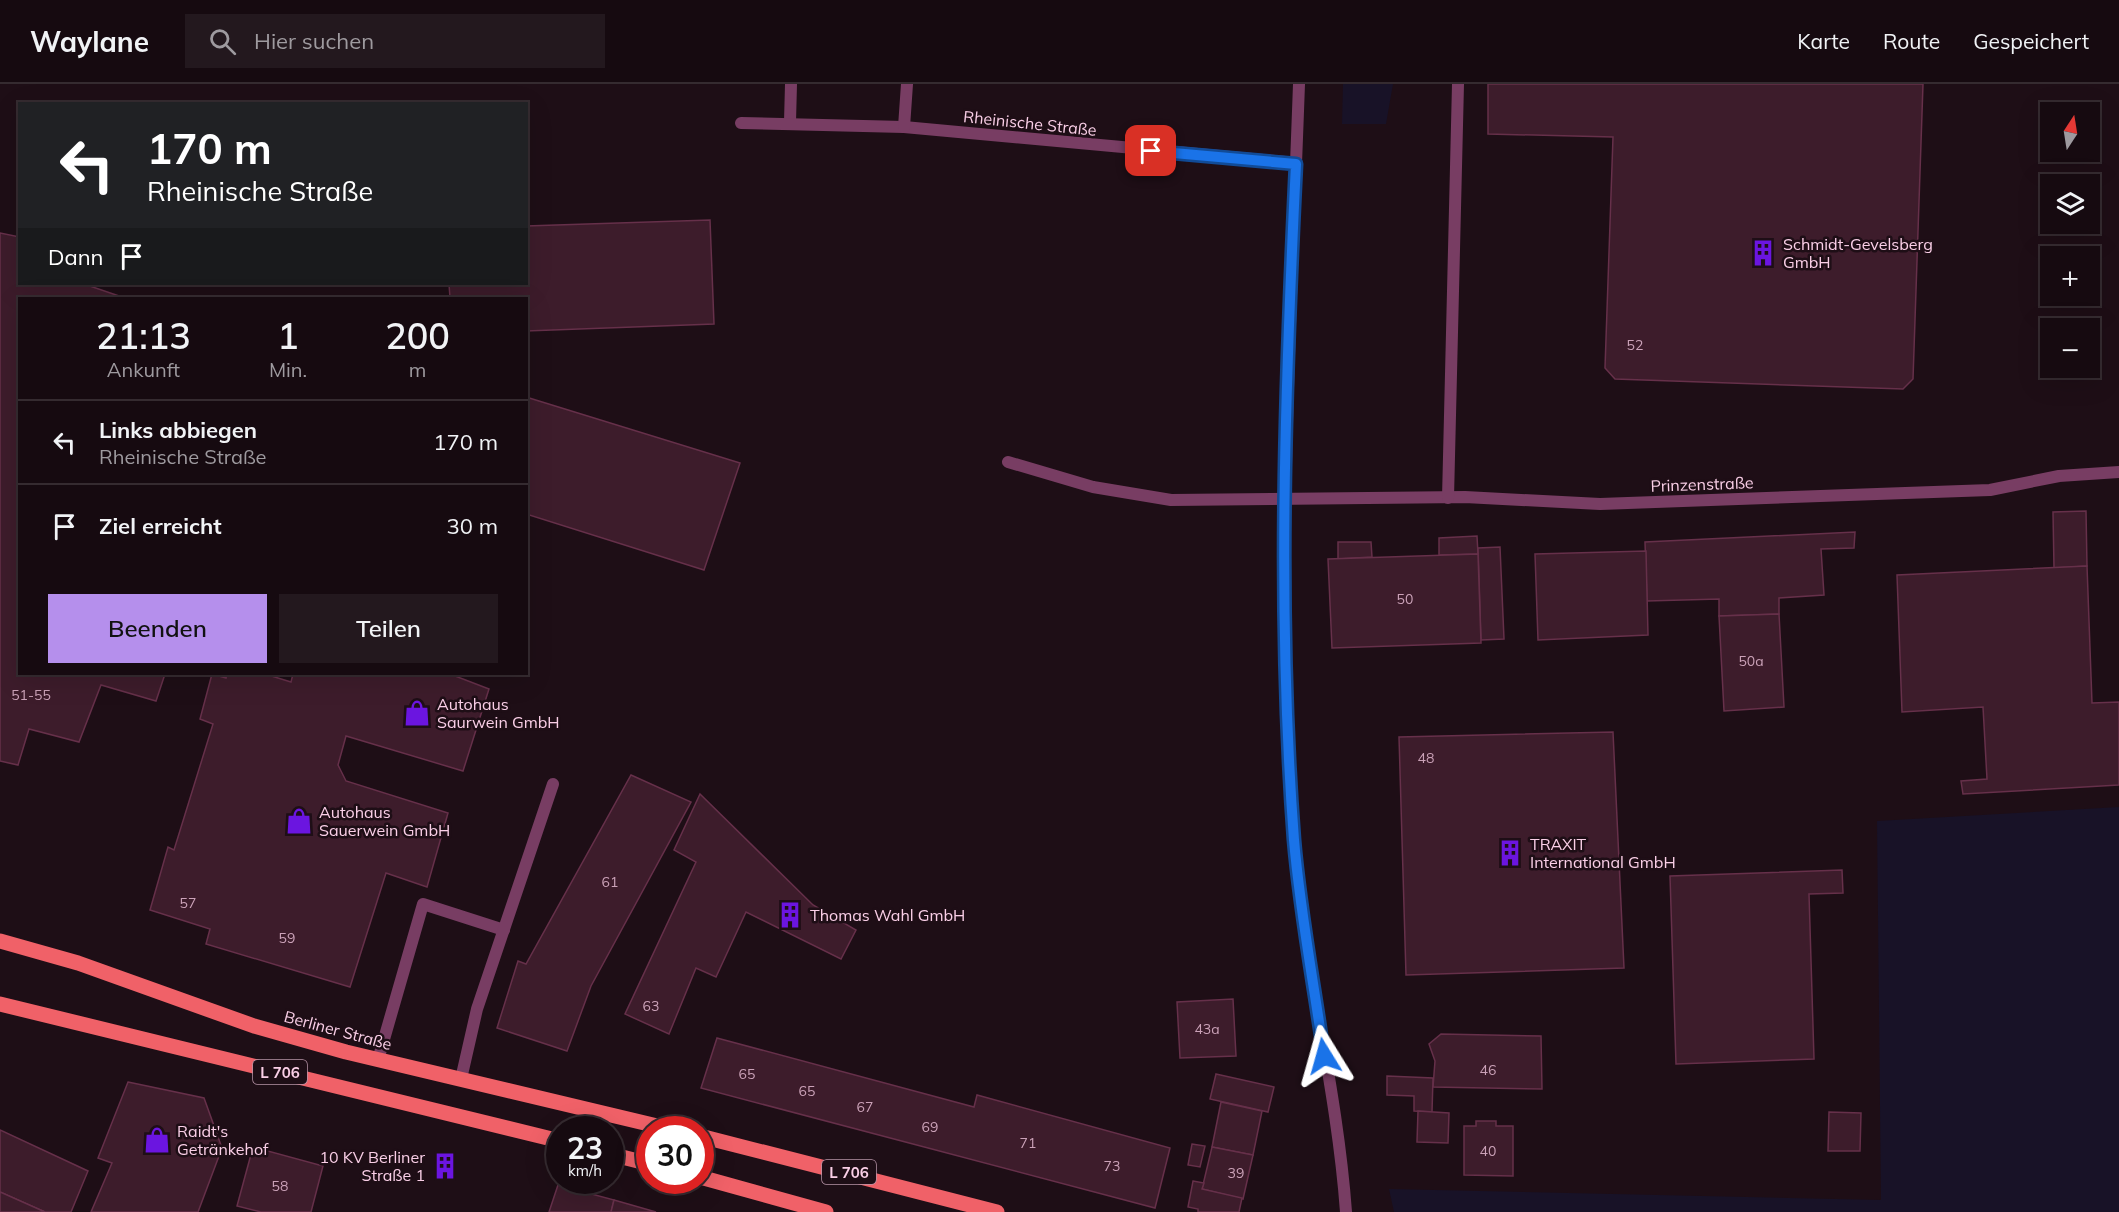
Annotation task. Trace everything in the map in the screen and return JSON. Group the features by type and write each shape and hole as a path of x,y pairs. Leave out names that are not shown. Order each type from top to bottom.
{"main road":[{"name":"Berliner Straße","path":"0,941 78,963 254,1026 378,1060 636,1121"},
{"name":"L 706","path":"0,1004 546,1138"},
{"name":"L 706","path":"714,1140 998,1212"},
{"path":"714,1181 826,1212"}],"street":[{"path":"790,122 791,84"},
{"path":"904,127 907,84"},
{"path":"1299,84 1284,498 1285,684 1294,842 1346,1212"},
{"path":"1448,498 1458,84"},
{"name":"Rheinische Straße","path":"741,123 790,122 904,127 1296,164"},
{"name":"Prinzenstraße","path":"1008,462 1093,487 1171,500 1448,498 1600,504 1990,490 2059,476 2119,472"},
{"path":"461,1079 477,1009 553,784"},
{"path":"378,1060 423,904 504,930"}],"shaded area":[{"path":"1343,84 1393,84 1386,124 1342,124"},
{"path":"2119,807 2119,1212 1394,1212 1389,1189 1881,1200 1877,821"}],"building":[{"name":"Schmidt-Gevelsberg GmbH","path":"1488,84 1923,84 1913,379 1903,389 1615,379 1605,368 1613,137 1488,134"},
{"path":"710,220 714,324 528,331 528,297 450,297 449,285 528,285 528,226"},
{"path":"0,233 18,237 18,285 87,285 122,297 18,297 18,675 165,675 156,701 101,685 79,742 29,729 18,765 0,761"},
{"path":"528,398 740,463 704,570 528,515"},
{"path":"2086,511 2087,566 2054,568 2053,512"},
{"path":"1855,532 1854,548 1821,549 1824,595 1779,598 1779,614 1719,616 1719,599 1647,601 1645,542"},
{"path":"1477,536 1478,554 1439,555 1439,538"},
{"path":"1338,542 1371,542 1372,557 1338,559"},
{"path":"1500,547 1504,639 1481,640 1478,548"},
{"path":"1646,551 1648,635 1538,640 1535,554"},
{"path":"1478,554 1481,643 1332,648 1328,559"},
{"path":"2087,566 2092,703 2119,702 2119,785 1963,794 1961,781 1987,779 1983,707 1902,712 1897,575"},
{"path":"1779,614 1784,707 1724,711 1719,616"},
{"path":"212,675 226,678 227,675 268,675 291,682 293,675 453,675 489,689 463,771 346,736 338,765 346,781 448,813 427,887 386,873 350,987 206,944 210,929 150,910 168,847 174,850 213,724 200,719"},
{"name":"TRAXIT International GmbH","path":"1613,732 1624,968 1406,975 1399,737"},
{"path":"631,775 691,802 591,986 567,1051 497,1028 518,961 526,964"},
{"name":"Thomas Wahl GmbH","path":"700,794 813,905 856,930 841,959 746,912 716,977 696,968 669,1034 625,1014 696,862 674,850"},
{"path":"1842,870 1843,893 1809,894 1814,1059 1676,1064 1670,876"},
{"path":"1233,999 1236,1056 1180,1058 1177,1002"},
{"path":"1441,1034 1541,1036 1542,1089 1433,1087 1435,1061 1429,1044"},
{"path":"717,1038 974,1107 977,1095 1170,1148 1155,1208 701,1088"},
{"path":"1216,1074 1274,1087 1268,1112 1210,1099"},
{"path":"1387,1076 1433,1078 1432,1112 1414,1111 1414,1096 1387,1095"},
{"path":"128,1082 204,1098 222,1148 198,1212 91,1212 112,1163 98,1158"},
{"path":"1221,1102 1262,1111 1253,1155 1212,1147"},
{"path":"1418,1111 1449,1113 1448,1143 1417,1142"},
{"path":"1829,1112 1861,1113 1860,1151 1828,1151"},
{"path":"1476,1121 1496,1121 1496,1126 1513,1126 1513,1176 1464,1175 1464,1126 1476,1126"},
{"path":"0,1130 88,1171 71,1212 45,1212 0,1192"},
{"path":"1192,1144 1205,1146 1200,1167 1188,1165"},
{"path":"253,1147 323,1166 311,1212 261,1212 237,1206"},
{"path":"1212,1147 1253,1155 1243,1199 1202,1189"},
{"name":"10 KV Berliner Straße 1","path":"439,1158 453,1161 451,1175 436,1171"},
{"path":"1193,1181 1204,1183 1202,1189 1242,1198 1239,1212 1198,1212 1198,1209 1188,1207"},
{"path":"0,1192 45,1212 0,1212"},
{"path":"555,1194 592,1194 614,1200 611,1212 549,1212"},
{"path":"614,1200 656,1212 611,1212"}],"place":[{"name":"Schmidt-Gevelsberg GmbH","path":"1763,253"},
{"name":"Autohaus Saurwein GmbH","path":"417,713"},
{"name":"Autohaus Sauerwein GmbH","path":"299,821"},
{"name":"TRAXIT International GmbH","path":"1510,853"},
{"name":"Thomas Wahl GmbH","path":"790,915"},
{"name":"Raidt's Getränkehof","path":"157,1140"},
{"name":"10 KV Berliner Straße 1","path":"445,1166"}],"route":[{"path":"1151,151 1296,164 1284,498 1285,684 1294,842 1324,1056"}]}
